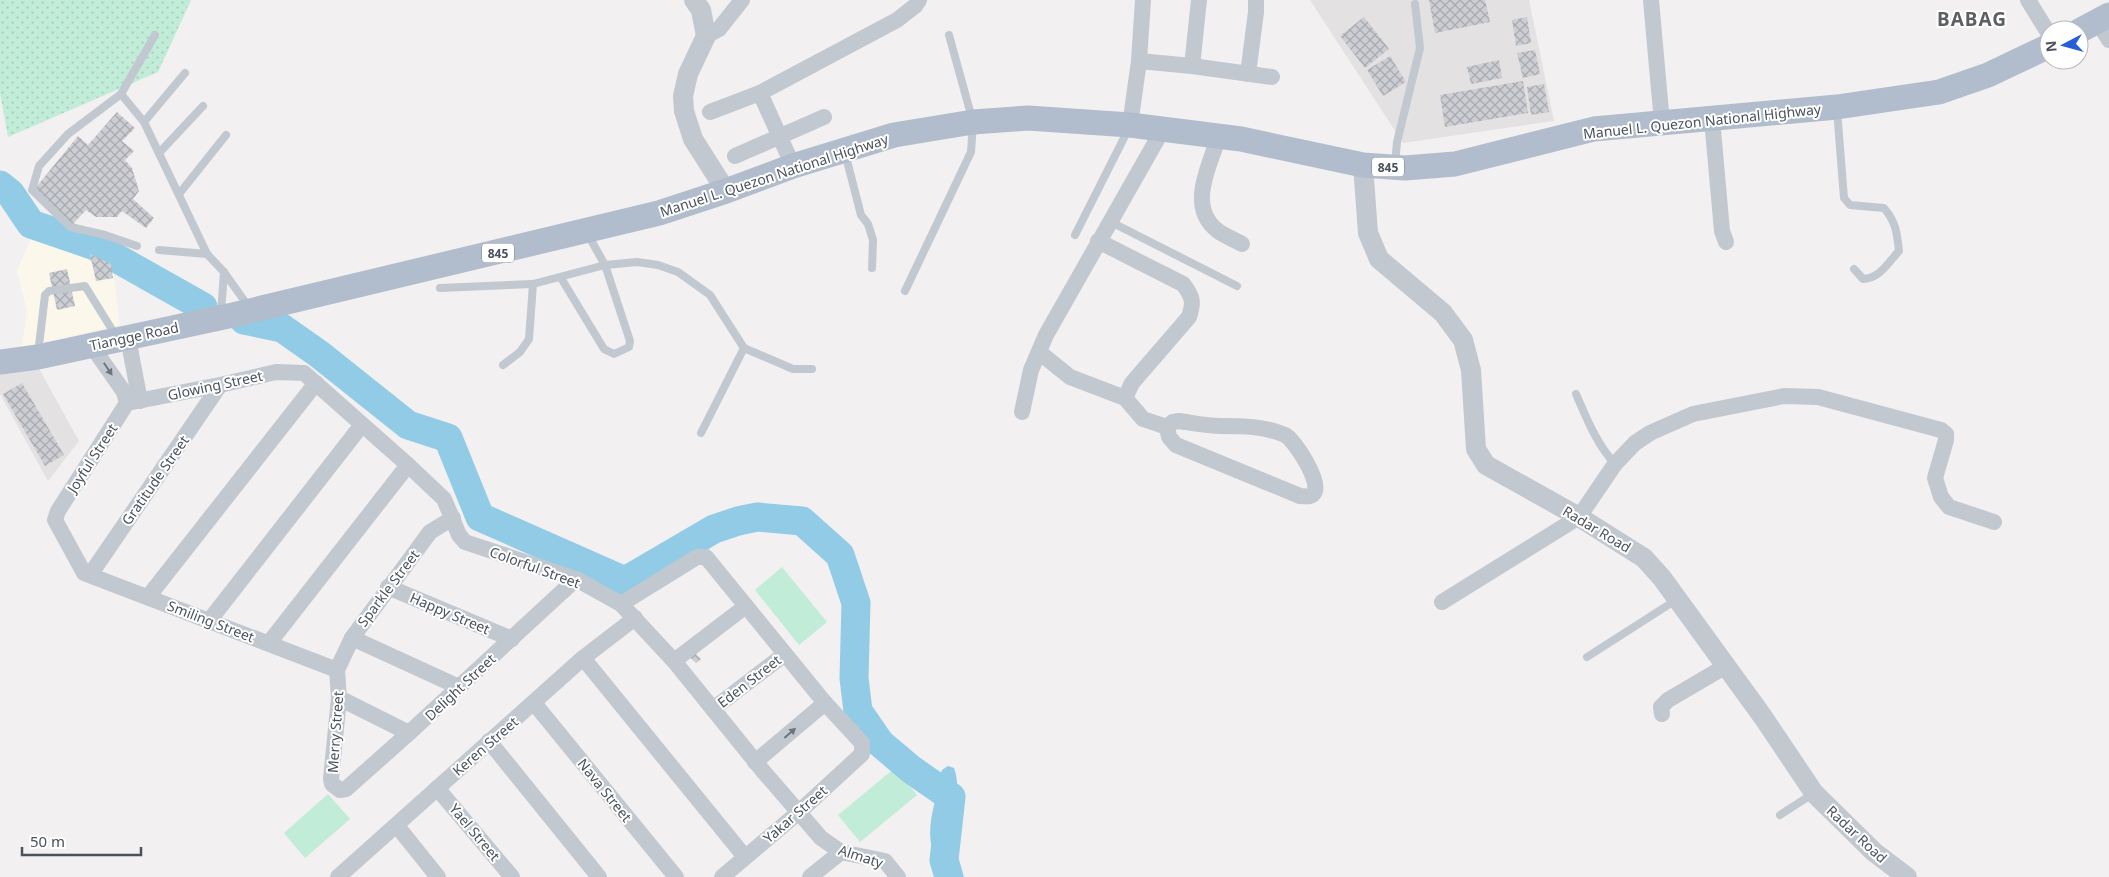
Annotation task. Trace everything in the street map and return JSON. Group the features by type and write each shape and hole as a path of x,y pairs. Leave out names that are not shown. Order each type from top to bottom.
{"main road":[{"name":"Manuel L. Quezon National Highway","path":"259,309 659,213 793,166 894,135 973,122 1028,118 1130,125 1241,139 1363,165 1394,167 1455,164 1594,129 1712,120 1837,107 1939,92 1988,75 2039,51"},
{"name":"Tiangge Road","path":"0,362 123,339 259,309"}],"street":[{"path":"694,0 701,10 706,36 688,74 683,96 684,111 694,139 726,191"},
{"path":"706,36 719,29 742,0"},
{"path":"710,112 760,93 897,20 915,6 919,0"},
{"path":"1130,125 1139,61 1143,0"},
{"path":"1192,66 1200,0"},
{"path":"1248,74 1256,0"},
{"path":"1651,0 1662,123"},
{"path":"2028,0 2040,20"},
{"path":"1139,61 1272,77"},
{"path":"760,93 793,166"},
{"path":"735,156 824,117"},
{"path":"1712,120 1722,231 1726,242"},
{"path":"1022,412 1031,370 1046,334 1163,129"},
{"path":"1220,136 1201,190 1201,202 1207,218 1218,230 1242,244"},
{"name":"Radar Road","path":"1363,165 1368,233 1374,252 1379,259 1443,313 1463,340 1471,370 1476,449 1486,465 1579,517 1644,558 1662,578 1676,600 1763,717 1814,793 1874,852 1907,877"},
{"path":"1098,241 1183,284 1192,295 1192,308 1188,318 1132,383 1125,398"},
{"path":"123,339 134,402"},
{"path":"91,345 124,392 134,402"},
{"path":"1039,352 1070,377 1125,398 1143,419 1167,427"},
{"name":"Glowing Street","path":"134,402 276,372 310,378"},
{"path":"148,597 310,378"},
{"name":"Colorful Street","path":"310,378 444,499 459,536 465,542 576,579 622,604 674,662 755,762 821,838"},
{"name":"Gratitude Street","path":"87,574 220,385"},
{"path":"1442,602 1579,517 1615,464 1635,443 1650,433 1693,414 1784,396 1818,397 1941,430 1946,434 1946,440 1935,478 1941,497 1949,507 1994,522"},
{"name":"Joyful Street","path":"87,574 55,520 58,511 134,402"},
{"path":"1179,421 1219,426 1241,425 1270,430 1287,436 1310,466 1316,488 1315,493 1310,496 1300,496 1176,446 1169,437 1167,427 1173,422 1179,421"},
{"path":"209,621 361,426"},
{"path":"269,643 408,465"},
{"name":"Sparkle Street","path":"337,670 352,638 388,587 430,532 453,518"},
{"path":"622,604 697,557 706,557 825,703 755,762"},
{"name":"Smiling Street","path":"87,574 337,670"},
{"name":"Delight Street","path":"340,790 346,789 410,733 576,579"},
{"name":"Happy Street","path":"388,587 512,639"},
{"path":"674,662 746,606"},
{"name":"Keren Street","path":"338,877 583,658 635,618"},
{"path":"352,638 459,687"},
{"name":"Eden Street","path":"713,709 785,654"},
{"path":"583,658 745,857"},
{"path":"1662,714 1661,707 1668,700 1726,666"},
{"name":"Merry Street","path":"337,670 339,698 331,779 332,784 340,790"},
{"path":"339,698 410,733"},
{"name":"Nava Street","path":"534,702 676,877"},
{"name":"Yakar Street","path":"722,877 799,812 862,754 862,743 825,703"},
{"path":"489,741 600,877"},
{"name":"Yael Street","path":"437,788 512,877"},
{"path":"397,826 438,877"},
{"name":"Almaty","path":"821,838 840,852 885,861 898,877"},
{"path":"810,877 840,852"}],"lane":[{"path":"1394,167 1397,142 1420,48 1415,4"},
{"path":"137,246 105,235 70,227 32,190 39,166 68,134 121,94 156,35"},
{"path":"905,291 971,152 973,122 949,35"},
{"path":"144,122 185,73"},
{"path":"121,94 144,122 207,254 259,309"},
{"path":"159,153 203,106"},
{"path":"1837,107 1844,198 1850,206 1884,208 1893,218 1898,235 1899,251 1873,278 1863,279 1854,269"},
{"path":"1074,235 1130,125"},
{"path":"179,194 226,135"},
{"path":"844,150 861,215 868,224 873,240 872,268"},
{"path":"1110,222 1236,286"},
{"path":"561,278 604,349 614,354 629,347 630,342 605,265 586,231"},
{"path":"159,250 207,254"},
{"path":"440,288 532,284 605,265 637,262 658,265 678,272 710,295 744,348 793,369 812,369"},
{"path":"221,317 224,272"},
{"path":"503,365 520,352 529,339 532,284"},
{"path":"38,356 45,295 49,291 80,285 85,286 123,339"},
{"path":"701,433 744,348"},
{"path":"1576,394 1602,450 1615,464"},
{"path":"1587,657 1676,600"},
{"path":"1780,815 1814,793"}],"shaded area":[{"path":"1310,0 1529,0 1554,121 1403,143"},
{"path":"36,229 112,262 120,325 22,347 27,312 17,270"},
{"path":"38,367 79,441 48,481 0,394 0,372"}],"green space":[{"path":"0,0 191,0 158,72 8,137 0,93"},
{"path":"782,567 827,622 799,645 755,590"},
{"path":"895,768 917,795 860,842 838,815"},
{"path":"328,794 350,819 305,858 284,833"}],"water":[{"path":"948,766 954,768 957,779 956,801 949,846 952,860 964,877 945,877 932,849 931,822 942,770"}],"building":[{"path":"1429,0 1485,0 1490,22 1435,33"},
{"path":"1364,17 1389,49 1365,68 1340,36"},
{"path":"1527,17 1531,43 1516,46 1512,20"},
{"path":"1535,50 1540,74 1523,78 1517,53"},
{"path":"1390,56 1406,82 1383,96 1367,70"},
{"path":"1499,60 1502,78 1471,84 1467,67"},
{"path":"1523,81 1528,113 1445,127 1440,95"},
{"path":"1544,84 1549,112 1531,115 1527,87"},
{"path":"117,112 135,128 122,141 134,151 125,160 132,168 139,191 133,199 154,218 146,228 122,211 117,217 96,217 86,210 71,226 33,191 78,136 88,145"},
{"path":"90,254 111,264 113,278 96,281"},
{"path":"67,269 75,306 57,310 49,273"},
{"path":"22,383 64,455 45,466 3,394"},
{"path":"692,650 701,659 696,663 686,654"}],"waterway":[{"path":"0,185 10,193 31,224 95,246 203,307"},
{"path":"244,320 282,328 319,354 408,425 448,438 480,517 625,581 714,529 757,517 802,521 840,555 856,603 854,678 858,711 880,743 912,770 951,797 944,860 949,877"}],"district":[{"name":"BABAG","path":"1972,19"}]}
